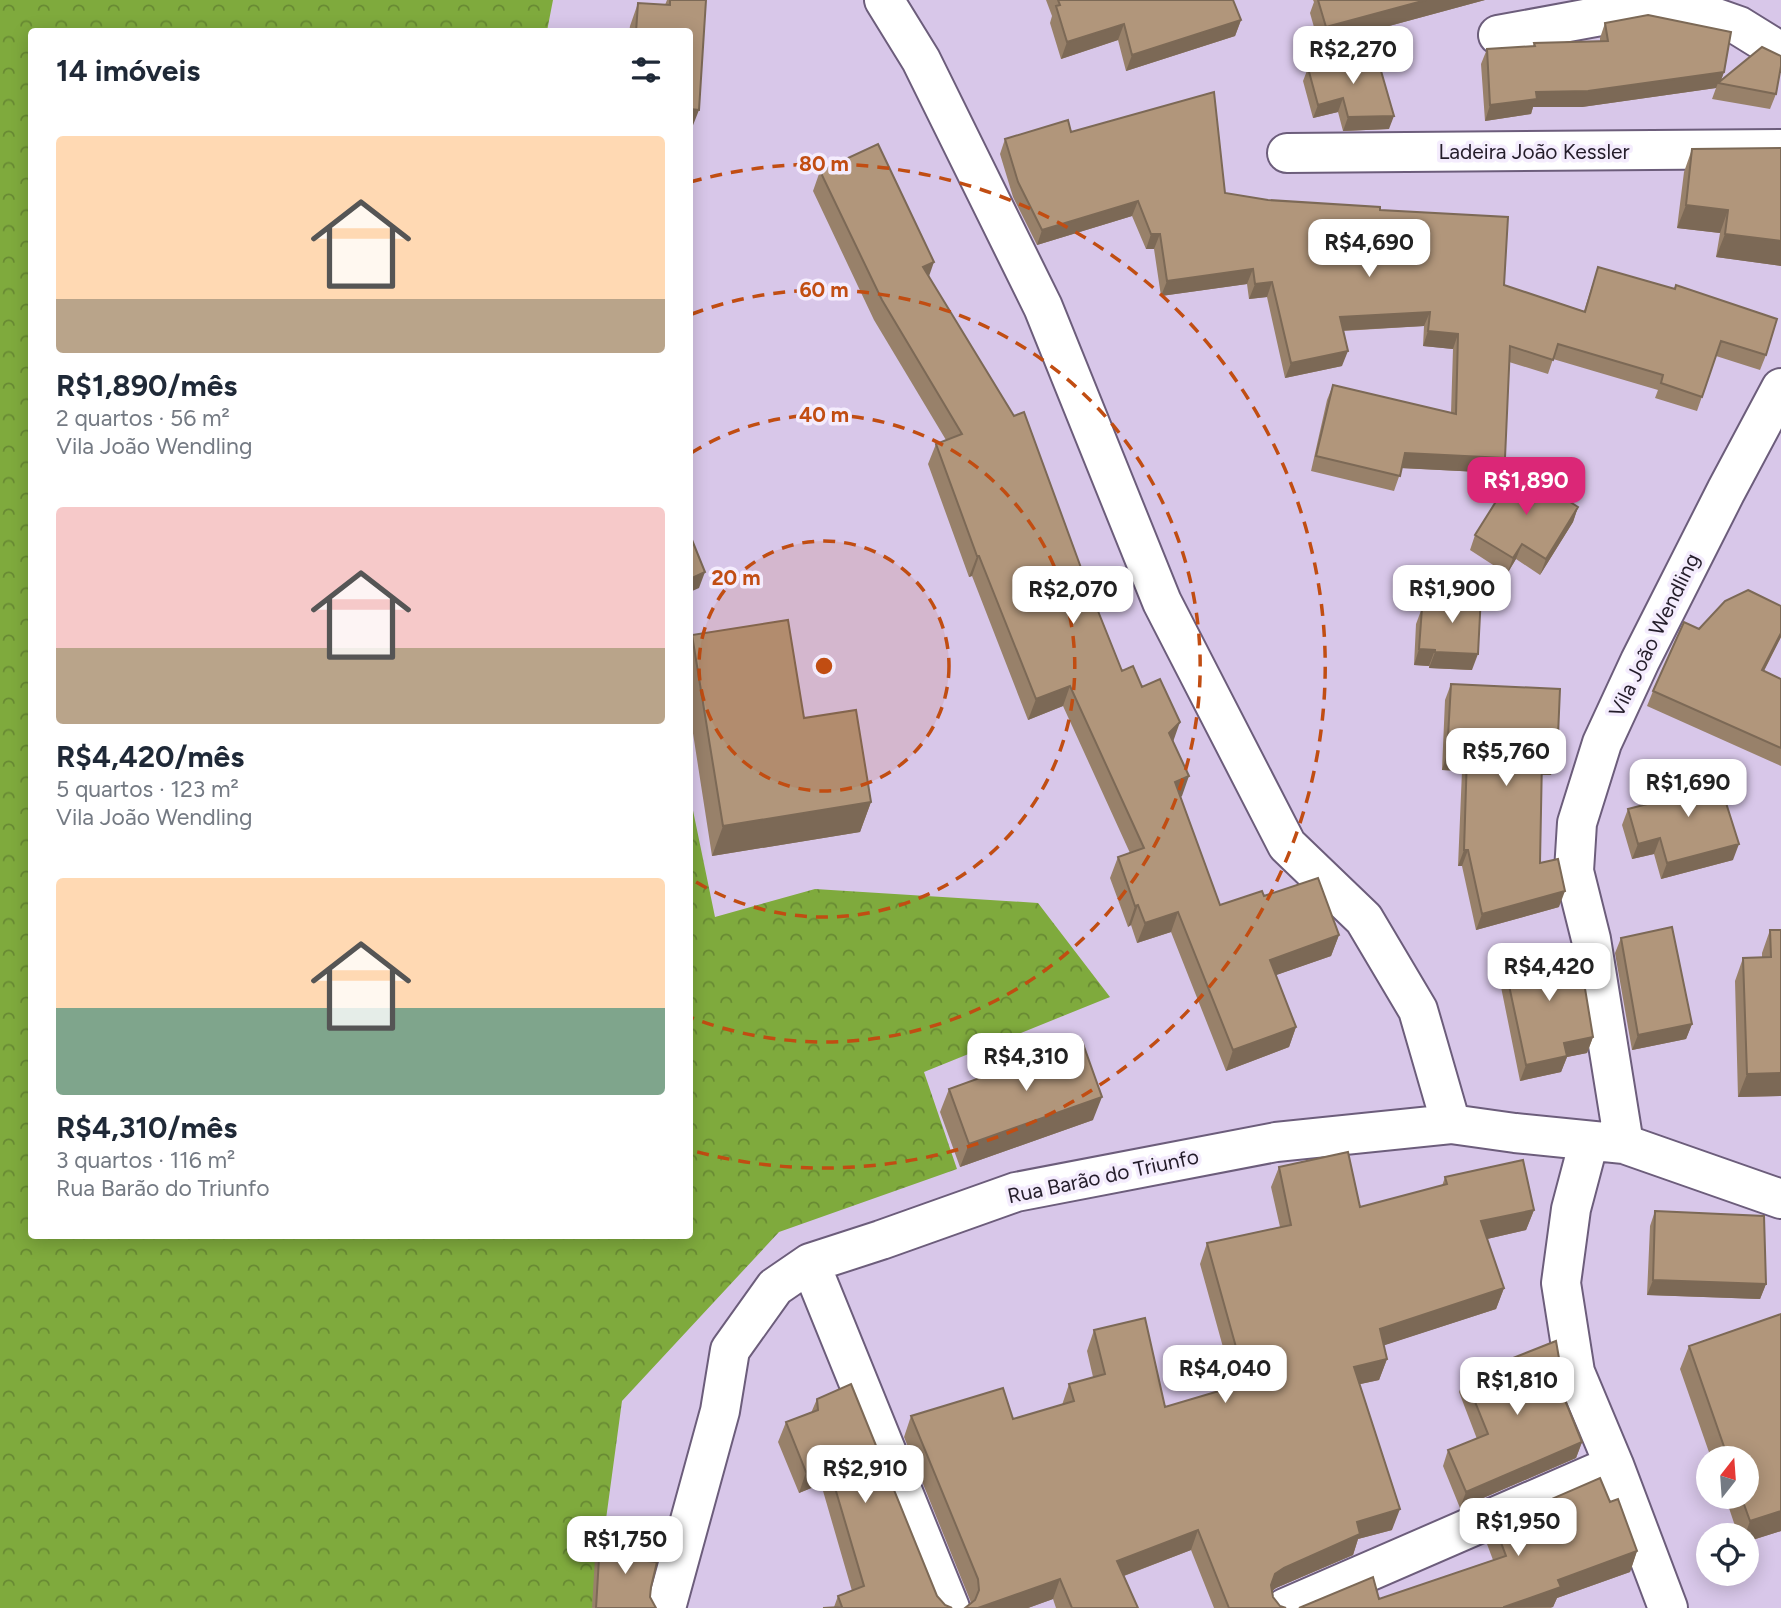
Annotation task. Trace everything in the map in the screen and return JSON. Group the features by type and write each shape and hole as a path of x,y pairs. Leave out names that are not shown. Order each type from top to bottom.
{"street":[{"path":"884,0 921,60 1043,307 1162,602 1287,845 1364,919 1418,1010 1451,1124"},
{"path":"1498,35 1655,6 1688,8 1739,26 1781,52"},
{"name":"Ladeira João Kessler","path":"1287,153 1781,149"},
{"name":"Vila João Wendling","path":"1606,1142 1591,939 1574,871 1577,823 1601,743 1726,491 1781,388"},
{"name":"Rua Barão do Triunfo","path":"666,1608 720,1411 730,1350 775,1287 810,1263 1016,1192 1276,1142 1451,1124 1606,1142 1781,1199"},
{"path":"1606,1142 1571,1209 1561,1283 1575,1372 1614,1465 1668,1608"},
{"path":"810,1263 950,1608"},
{"path":"1285,1608 1614,1465"}],"green space":[{"path":"0,0 553,0 548,28 28,28 28,1239 693,1239 693,811 715,917 815,889 1038,903 1110,997 924,1072 957,1169 779,1232 622,1401 594,1608 0,1608"}],"building":[{"path":"670,0 706,0 699,110 693,109 693,28 636,28 638,3 670,5"},
{"path":"1058,0 1233,0 1241,20 1132,55 1124,24 1067,42 1056,6 1060,5"},
{"path":"1318,0 1426,0 1326,27"},
{"path":"1648,15 1731,32 1724,72 1588,91 1536,92 1537,99 1490,105 1487,49 1535,46 1534,43 1608,41 1605,23"},
{"path":"1762,47 1781,56 1776,94 1718,83"},
{"path":"1377,57 1394,116 1348,117 1343,98 1318,105 1308,68 1341,59"},
{"path":"1214,92 1225,193 1268,200 1380,207 1380,210 1508,217 1504,285 1585,312 1598,267 1675,289 1676,285 1777,319 1766,355 1721,341 1702,397 1661,383 1663,375 1558,344 1553,360 1510,346 1505,458 1405,453 1400,476 1316,456 1333,385 1456,414 1458,334 1428,331 1430,312 1340,317 1348,351 1291,363 1272,282 1255,284 1253,269 1167,281 1160,234 1151,234 1138,201 1042,230 1018,182 1005,139 1068,120 1071,132"},
{"path":"878,144 934,262 923,267 1014,416 1024,412 1122,671 1133,666 1142,687 1160,679 1180,722 1169,733 1189,776 1175,782 1220,905 1262,891 1264,896 1318,878 1339,935 1270,960 1296,1027 1233,1050 1178,912 1145,923 1138,905 1135,906 1118,857 1144,848 1070,686 1036,699 977,556 936,444 962,434 882,300 820,171"},
{"path":"1781,148 1781,241 1725,234 1728,210 1686,205 1692,149"},
{"path":"1517,468 1578,507 1546,559 1522,544 1513,558 1475,535"},
{"path":"693,542 705,572 693,578"},
{"path":"1748,590 1781,606 1781,633 1762,670 1781,679 1781,748 1653,691 1684,622 1699,629 1725,601"},
{"path":"1438,593 1481,595 1478,654 1419,649 1422,608 1437,609"},
{"path":"788,620 804,718 856,710 871,802 723,826 693,635"},
{"path":"1451,684 1560,689 1557,759 1542,759 1540,863 1558,859 1565,891 1482,914 1468,850 1464,850 1467,755 1447,754"},
{"path":"1715,768 1739,844 1667,863 1660,838 1638,844 1628,809 1682,795 1677,778"},
{"path":"1672,927 1692,1024 1638,1035 1621,938"},
{"path":"1770,930 1781,930 1781,1073 1747,1074 1743,958 1771,957"},
{"path":"1578,946 1593,1037 1564,1043 1567,1056 1526,1065 1504,962"},
{"path":"1082,1041 1102,1097 969,1144 949,1089"},
{"path":"1348,1152 1360,1207 1447,1184 1445,1177 1523,1160 1534,1210 1481,1221 1504,1288 1380,1329 1387,1359 1354,1367 1400,1509 1357,1522 1360,1534 1275,1574 1271,1585 1273,1597 1280,1606 1286,1608 1229,1608 1198,1530 1117,1561 1138,1608 1072,1608 1060,1579 978,1608 965,1608 975,1600 979,1590 978,1579 911,1416 1003,1388 1013,1419 1074,1401 1069,1384 1105,1374 1094,1330 1145,1318 1165,1407 1246,1383 1207,1243 1291,1225 1279,1167"},
{"path":"1655,1211 1764,1216 1766,1284 1653,1280"},
{"path":"1781,1314 1781,1511 1750,1521 1746,1509 1759,1509 1759,1446 1724,1446 1689,1346"},
{"path":"1556,1341 1560,1364 1569,1384 1560,1388 1582,1442 1466,1492 1448,1450 1488,1434 1465,1377"},
{"path":"851,1384 937,1596 952,1608 823,1608 842,1607 838,1596 864,1586 828,1464 806,1472 786,1422 818,1410 817,1399"},
{"path":"1600,1478 1610,1502 1618,1499 1637,1551 1558,1580 1561,1587 1504,1608 1299,1608 1373,1577 1379,1599 1506,1556 1494,1524"},
{"path":"600,1542 649,1545 648,1561 657,1562 650,1597 656,1608 596,1608"}]}
